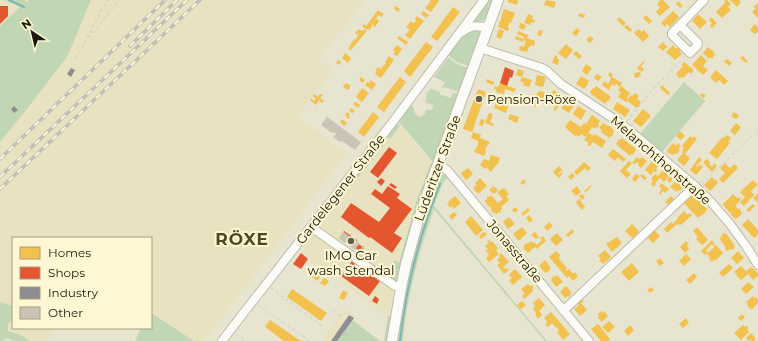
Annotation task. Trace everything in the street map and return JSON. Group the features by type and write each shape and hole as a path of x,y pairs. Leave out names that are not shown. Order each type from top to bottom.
{"main road":[{"name":"Lüderitzer Straße","path":"392,341 401,288 418,221 498,0"}],"street":[{"name":"Gardelegener Straße","path":"222,341 387,129 484,0"},
{"path":"680,25 698,43 692,52 689,53 672,35 672,32 704,0"},
{"name":"Gardelegener Straße","path":"457,36 476,25 488,28"},
{"name":"Melanchthonstraße","path":"480,48 542,68 561,84 623,126 696,187 730,224 758,265"},
{"name":"Jonasstraße","path":"437,166 448,171 589,341"},
{"path":"564,310 696,187"},
{"path":"311,227 395,286 401,288"}],"path":[{"path":"76,58 108,0"},
{"path":"86,41 113,8 117,0"},
{"path":"623,126 654,88 689,53"},
{"path":"696,187 758,130"},
{"path":"266,285 322,326"},
{"path":"253,301 310,341"},
{"path":"333,310 342,317"},
{"path":"230,329 244,341"}],"shaded area":[{"path":"0,0 5,0 20,7 26,2 24,0 366,0 318,59 333,70 297,116 346,154 204,341 194,341 152,314 152,237 12,237 12,329 53,329 47,341 40,341 36,339 35,341 14,341 7,338 0,340"},
{"path":"400,126 431,163 416,202 399,263 388,316 301,253 384,144"},
{"path":"345,309 355,316 337,341 322,341"}],"green space":[{"path":"5,0 24,0 27,2 29,0 91,0 67,57 0,142 0,26 20,7"},
{"path":"487,0 493,0 487,16 482,21 473,24 471,21"},
{"path":"472,30 479,30 480,34 469,66 457,62 448,55 460,39"},
{"path":"448,58 459,65 468,68 460,92 444,87 443,89 442,88 445,82 434,77"},
{"path":"684,82 705,101 662,152 640,134"},
{"path":"431,89 440,92 439,94 451,98 453,93 459,94 434,163 398,121 410,106 413,106 415,114 420,117 425,114 426,110 431,110 433,105 425,103 427,93"},
{"path":"397,122 400,126 390,139 386,136"},
{"path":"382,142 384,144 371,161 368,159"},
{"path":"366,162 369,164 346,193 344,190"},
{"path":"431,163 433,165 399,281 395,283 385,276 385,274 395,260 399,263 416,202"},
{"path":"440,175 446,175 449,177 448,179 446,178 442,185 434,206 547,341 545,341 434,209 414,274 407,307 403,341 397,341 413,260 436,181"},
{"path":"0,302 12,306 12,321 8,323 8,331 20,335 29,341 14,341 7,338 0,341"},
{"path":"152,314 194,341 135,341 141,329 152,329"},
{"path":"388,316 392,317 389,341 384,341"},
{"path":"352,320 380,341 337,341"}],"building: Homes":[{"path":"429,0 439,1 431,12 425,8 431,1"},
{"path":"508,0 517,0 517,5 508,2"},
{"path":"546,0 556,2 554,8 544,5"},
{"path":"660,0 663,0 670,7 660,16 656,12 660,7 657,5"},
{"path":"725,0 731,4 728,7 731,10 722,18 716,12 725,3"},
{"path":"730,0 739,0 741,2 737,7"},
{"path":"678,1 683,6 680,8 676,4"},
{"path":"758,3 758,18 752,12 757,7 753,7"},
{"path":"396,6 400,9 398,12 394,9"},
{"path":"453,7 460,12 437,41 431,37"},
{"path":"504,9 515,13 511,23 509,23 508,31 498,27"},
{"path":"378,10 384,14 381,17 379,15 376,18 379,21 375,27 372,24 372,27 367,30 362,26 364,24 366,26"},
{"path":"423,11 429,15 426,18 421,14"},
{"path":"673,11 679,17 670,27 667,24 665,27 661,23"},
{"path":"580,13 585,15 584,18 578,16"},
{"path":"528,14 533,16 532,19 535,20 534,23 531,22 530,25 524,23"},
{"path":"698,14 707,22 700,29 692,21"},
{"path":"646,15 652,21 649,24 643,18"},
{"path":"417,16 424,21 410,39 405,35 410,30 406,27 411,21 414,23 416,21 415,19"},
{"path":"619,17 626,23 623,26 617,20"},
{"path":"711,17 717,23 712,28 710,26 712,23 709,20"},
{"path":"520,23 526,25 524,30 519,28"},
{"path":"755,24 758,27 758,32 755,34 750,30"},
{"path":"627,25 632,30 630,32 624,27"},
{"path":"577,28 580,31 576,36 572,33"},
{"path":"359,29 362,31 364,29 367,31 351,50 348,49 359,34 358,33 357,35 355,33"},
{"path":"499,29 504,31 501,39 496,37"},
{"path":"639,29 642,32 644,30 649,36 643,42 634,33"},
{"path":"539,30 543,31 541,36 537,35"},
{"path":"518,31 528,35 527,38 535,41 534,46 529,46 527,52 519,50 520,46 524,47 526,41 524,40 523,42 515,39 516,36 524,39 524,37 517,34"},
{"path":"399,36 408,42 406,45 397,38"},
{"path":"590,36 594,39 590,43 586,40"},
{"path":"426,42 433,47 410,77 404,71"},
{"path":"663,42 667,47 663,51 658,47"},
{"path":"566,44 573,50 566,59 558,53"},
{"path":"397,45 402,49 397,56 393,54 395,51 393,50"},
{"path":"673,45 676,49 678,47 681,50 679,51 682,54 675,60 666,52"},
{"path":"708,47 715,53 713,54 715,55 712,59 710,57 709,59 703,53"},
{"path":"576,51 582,56 579,59 573,54"},
{"path":"345,53 351,58 348,63 342,58"},
{"path":"555,55 557,56 557,59 559,59 558,65 552,63"},
{"path":"701,55 707,61 703,66 708,70 703,75 692,65"},
{"path":"389,56 394,60 381,78 375,74 377,71 375,70 378,67 381,69 383,65 384,66"},
{"path":"743,56 748,62 746,63 740,58"},
{"path":"727,59 732,63 729,66 724,61"},
{"path":"338,60 341,62 339,65 336,63"},
{"path":"644,61 645,62 641,66 644,69 642,72 637,68"},
{"path":"684,62 694,70 691,74 689,72 683,78 679,78 676,74 683,66 681,65"},
{"path":"586,64 592,68 587,75 582,71"},
{"path":"518,69 524,71 522,77 516,75"},
{"path":"716,70 728,81 724,85 719,80 716,83 710,77"},
{"path":"610,72 613,75 611,78 608,75"},
{"path":"640,72 641,76 635,78 634,73"},
{"path":"597,74 602,77 598,81 594,78"},
{"path":"537,75 546,77 543,87 535,85"},
{"path":"581,76 589,81 587,84 588,85 584,89 576,84"},
{"path":"361,77 365,80 363,83 359,80"},
{"path":"400,77 406,82 384,112 377,107"},
{"path":"522,77 532,80 529,87 523,85 524,83 520,81"},
{"path":"612,77 622,83 620,87 616,84 615,86 612,84 609,90 602,85 604,81 608,84"},
{"path":"487,79 494,82 493,85 486,82"},
{"path":"371,80 376,84 372,90 365,85"},
{"path":"346,83 351,86 348,90 343,87"},
{"path":"500,83 516,89 514,92 505,89 504,94 496,92 497,90 494,89 495,86 498,87"},
{"path":"662,85 670,93 668,95 660,88"},
{"path":"596,86 611,97 605,104 590,92"},
{"path":"621,86 630,93 627,98 628,99 635,93 639,96 637,99 641,102 637,108 618,97 621,92 618,90"},
{"path":"362,88 369,93 362,102 356,97"},
{"path":"478,89 486,92 472,132 463,129"},
{"path":"554,90 560,95 558,97 561,99 554,107 546,101 545,103 541,100 535,107 527,102 533,94 536,95 539,91 542,91 549,96"},
{"path":"702,93 706,96 703,98 700,95"},
{"path":"314,94 318,97 320,94 323,95 320,98 324,101 322,103 319,100 316,105 310,100 311,98 314,101 316,99 313,96"},
{"path":"497,99 509,103 506,113 494,108 496,103 493,102"},
{"path":"567,99 575,104 569,113 561,108"},
{"path":"355,102 360,105 358,108 353,104"},
{"path":"617,102 630,110 625,117 613,109"},
{"path":"558,103 560,104 555,111 553,110"},
{"path":"578,106 586,111 581,120 573,114"},
{"path":"351,108 355,111 353,113 349,111"},
{"path":"643,109 651,116 641,127 633,121"},
{"path":"347,112 350,114 348,116 350,117 349,119 345,116"},
{"path":"373,112 379,117 364,137 358,132"},
{"path":"734,112 739,116 736,119 731,116"},
{"path":"489,113 493,114 490,122 494,124 493,126 485,123"},
{"path":"510,114 519,117 517,123 508,119"},
{"path":"592,115 600,121 598,124 599,125 598,128 596,127 595,129 592,127 586,137 581,134 579,137 576,135 575,136 565,127 570,120 581,127 584,123 586,124"},
{"path":"342,119 347,123 344,126 340,122"},
{"path":"481,119 485,120 482,126 479,125"},
{"path":"603,123 610,126 614,131 612,137 611,136 609,138 601,132 602,130 599,128"},
{"path":"736,123 741,127 735,135 730,131"},
{"path":"680,131 685,136 681,140 676,136"},
{"path":"473,132 481,135 480,138 490,142 487,145 484,156 474,152 478,145 478,141 471,138"},
{"path":"589,133 594,136 595,134 606,141 602,148 593,142 590,146 587,145 589,143 584,140"},
{"path":"727,135 731,138 728,142 730,143 717,159 709,153 723,137 724,138"},
{"path":"690,136 693,138 694,136 697,139 685,154 690,158 684,166 677,160 683,153 682,151 684,148 682,146"},
{"path":"622,138 636,149 633,155 632,154 630,156 616,144 619,139 620,140"},
{"path":"673,143 676,146 678,143 681,146 678,149 680,150 677,154 676,153 673,155 667,152 667,150"},
{"path":"613,149 626,159 623,162 618,157 615,161 608,155"},
{"path":"491,155 500,158 498,164 491,172 486,167 485,169 480,165 484,159 489,161"},
{"path":"637,157 639,159 642,157 647,161 641,168 637,162 635,164 632,163"},
{"path":"699,157 702,160 696,166 697,167 700,164 703,167 696,175 690,170"},
{"path":"707,159 712,167 714,163 717,166 712,172 703,162"},
{"path":"629,161 632,163 626,170 631,174 627,178 620,171"},
{"path":"652,161 658,166 656,173 654,171 651,175 645,170"},
{"path":"584,162 591,168 587,171 585,168 577,175 574,172"},
{"path":"725,163 730,168 735,164 738,168 723,183 719,179 725,173 720,168"},
{"path":"559,166 562,170 558,174 563,173 559,178 553,172"},
{"path":"468,168 473,174 466,180 461,173"},
{"path":"663,170 669,176 664,182 660,178 655,183 656,184 654,187 651,184 653,181 651,179 655,174 658,176"},
{"path":"572,173 575,176 571,180 568,177"},
{"path":"636,174 640,176 635,182 632,179"},
{"path":"642,174 647,178 645,180 640,176"},
{"path":"670,176 673,179 670,183 667,180"},
{"path":"712,177 718,183 710,191 704,185"},
{"path":"480,178 487,186 478,194 473,188 477,185 475,183"},
{"path":"524,179 526,181 523,185 520,183"},
{"path":"753,180 758,185 751,191 754,195 744,206 740,202 745,197 740,192"},
{"path":"676,181 682,186 682,189 679,191 678,190 677,192 670,187"},
{"path":"661,183 669,189 665,193 663,191 660,195 659,193 662,189 659,186"},
{"path":"591,185 592,186 586,192 584,191"},
{"path":"494,186 498,190 494,194 489,190"},
{"path":"577,186 581,192 576,196 571,191"},
{"path":"504,188 509,194 506,196 509,200 501,207 502,209 500,213 493,213 491,210 492,209 485,201 488,196 489,197 491,195 498,203 503,199 497,192"},
{"path":"758,193 758,203 753,198"},
{"path":"582,194 585,197 582,200 579,196"},
{"path":"733,194 737,198 738,197 741,199 735,206 738,209 739,208 742,213 736,219 723,204"},
{"path":"693,195 707,209 705,213 698,218 684,203"},
{"path":"455,196 461,203 454,209 452,206 450,208 447,204"},
{"path":"671,196 675,200 669,205 665,202"},
{"path":"579,199 585,207 582,210 576,202"},
{"path":"753,204 755,206 749,212 746,210"},
{"path":"515,207 518,210 515,213 512,210"},
{"path":"528,208 530,210 523,216 521,214"},
{"path":"684,211 688,215 690,213 692,215 681,225 677,224 667,233 664,229 671,222 672,224 678,219 677,218"},
{"path":"454,212 457,215 452,220 449,216"},
{"path":"529,215 533,220 530,223 526,218"},
{"path":"471,216 483,230 476,236 465,222"},
{"path":"509,217 515,224 508,229 503,222"},
{"path":"748,219 758,230 758,235 754,238 742,225"},
{"path":"549,222 553,226 547,231 544,227"},
{"path":"632,224 639,231 632,238 625,231"},
{"path":"522,227 527,233 519,241 513,234"},
{"path":"697,227 708,240 702,245 696,239 698,237 693,231"},
{"path":"572,229 574,232 568,237 566,235"},
{"path":"654,230 660,236 653,243 647,237"},
{"path":"484,232 487,234 481,239 479,236"},
{"path":"535,232 539,237 536,239 531,235"},
{"path":"557,233 563,240 556,246 550,239"},
{"path":"726,233 735,246 732,250 727,251 719,238 722,237 721,235"},
{"path":"543,236 546,241 537,249 535,247 528,253 523,248 526,243 527,244 531,241 537,245 542,240 540,238"},
{"path":"617,237 622,243 612,252 606,244"},
{"path":"489,240 491,242 492,241 498,248 496,250 499,254 489,262 486,258 489,255 486,251 488,249 485,246 489,243 487,241"},
{"path":"712,240 715,245 714,246 712,244 706,250 708,252 705,255 701,251"},
{"path":"686,241 689,244 687,246 689,249 685,253 680,247"},
{"path":"716,245 723,253 712,262 707,254"},
{"path":"605,250 611,257 603,264 599,260 601,259 598,256"},
{"path":"556,251 560,255 559,259 567,268 567,271 569,269 573,274 575,272 578,276 573,281 569,276 567,278 549,257"},
{"path":"738,251 744,258 737,264 731,258"},
{"path":"501,253 509,262 503,267 509,270 504,274 497,265 500,263 497,260"},
{"path":"686,254 691,259 684,266 679,261"},
{"path":"660,258 664,263 660,266 656,261"},
{"path":"545,260 551,268 547,273 545,273 539,266"},
{"path":"632,263 639,272 629,281 621,272"},
{"path":"729,264 733,268 723,277 719,273"},
{"path":"741,266 746,271 751,267 758,273 758,276 753,280 748,274 741,280 734,272"},
{"path":"311,269 321,276 317,281 308,274"},
{"path":"514,269 522,277 513,285 509,280 512,278 509,275"},
{"path":"694,273 697,277 690,284 686,280"},
{"path":"557,275 563,282 556,287 551,278"},
{"path":"324,278 329,281 325,286 320,283"},
{"path":"748,282 754,287 746,294 741,289"},
{"path":"528,284 530,286 532,285 534,288 532,289 533,291 524,299 522,296 525,294 521,289"},
{"path":"566,286 572,293 569,297 568,296 565,298 560,292"},
{"path":"651,287 654,290 650,293 647,290"},
{"path":"292,289 327,313 321,321 287,297"},
{"path":"343,290 348,293 344,300 339,298"},
{"path":"753,296 754,298 756,297 758,303 751,310 746,302"},
{"path":"539,298 545,305 539,311 542,315 538,319 533,309 535,306 533,303"},
{"path":"581,298 584,301 581,303 587,310 580,316 574,309 579,305 576,302"},
{"path":"522,301 526,305 521,309 517,305"},
{"path":"601,311 603,313 604,311 608,316 602,322 597,315"},
{"path":"551,312 570,334 563,340 557,332 559,330 557,327 556,328 552,323 548,327 545,325 547,321 544,318"},
{"path":"742,314 745,317 741,321 738,318"},
{"path":"686,318 689,323 683,328 679,324"},
{"path":"270,320 301,341 284,341 265,327"},
{"path":"609,321 615,327 608,333 602,327"},
{"path":"598,324 610,339 608,341 601,341 591,329"},
{"path":"630,325 634,330 628,336 624,331"},
{"path":"743,325 745,327 746,325 749,328 747,329 749,332 741,340 734,333"},
{"path":"751,333 756,339 754,341 750,339 749,341 746,338"}],"building: Shops":[{"path":"0,6 8,6 8,16 0,24"},
{"path":"505,67 514,71 507,86 500,83"},
{"path":"389,147 397,153 378,178 370,172"},
{"path":"381,178 385,181 381,186 377,182"},
{"path":"391,183 397,187 395,189 389,185"},
{"path":"388,186 400,194 397,198 412,209 394,233 402,238 392,253 341,217 351,203 379,222 390,208 371,194 375,189 382,194"},
{"name":"IMO Car wash Stendal","path":"344,231 357,240 356,242 364,248 361,252 340,237"},
{"path":"301,253 308,259 301,269 293,264"},
{"path":"352,261 380,281 369,296 341,276"},
{"path":"375,296 379,299 377,304 372,301"}],"building: Industry":[{"path":"71,68 75,70 71,77 67,74"},
{"path":"14,106 18,110 14,113 11,109"},
{"path":"349,315 354,318 337,341 331,341"}],"building: Other":[{"path":"327,117 361,142 355,150 333,137 336,134 333,132 332,133 321,125"},
{"path":"345,331 348,333 346,336 342,334"}],"waterway":[{"path":"9,0 24,7"},
{"path":"400,341 406,301 420,241 440,184"}],"tunnel":[{"path":"341,235 362,250"}],"railway":[{"path":"0,159 165,0"},
{"path":"130,46 177,0"},
{"path":"0,177 187,0"},
{"path":"0,189 200,0"}],"place":[{"name":"Pension-Röxe","path":"479,99"},
{"name":"IMO Car wash Stendal","path":"351,241"}],"district":[{"name":"RÖXE","path":"242,239"}]}
